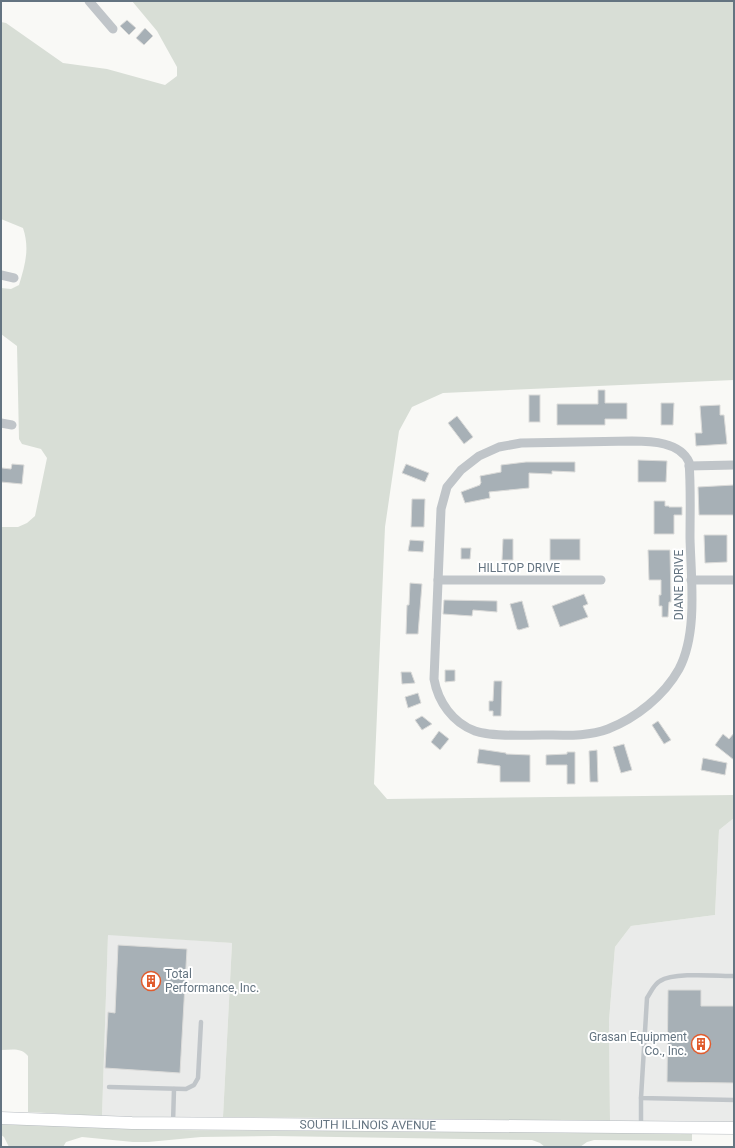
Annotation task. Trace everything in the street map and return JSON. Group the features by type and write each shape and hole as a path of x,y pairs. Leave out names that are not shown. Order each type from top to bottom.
{"main road":[{"name":"SOUTH ILLINOIS AVENUE","path":"1,1118 132,1123 641,1126 734,1128"}],"street":[{"path":"89,1 113,29"},
{"path":"1,275 14,278"},
{"path":"1,423 12,425"},
{"name":"DIANE DRIVE","path":"644,441 672,447 681,452 687,458 689,466 692,618 690,633 684,658 673,679 653,701 632,717 608,729 595,733 578,735 501,734 481,732 468,727 451,715 439,698 435,689 434,679 438,580 441,508 447,487 461,470 470,462 489,451 509,444 521,443 644,441"},
{"path":"689,466 734,465"},
{"name":"HILLTOP DRIVE","path":"438,580 601,580"},
{"path":"691,580 734,580"}],"lane":[{"path":"641,1126 641,1098 647,998 653,988 658,981 667,977 734,976"},
{"path":"109,1087 186,1089 194,1085 198,1078 201,1022"},
{"path":"173,1123 174,1089"},
{"path":"641,1098 734,1100"}],"shaded area":[{"path":"132,1 734,1 734,380 443,393 412,407 399,431 385,527 374,784 387,799 734,795 734,818 719,830 715,915 631,926 615,947 609,1021 610,1121 223,1117 232,943 108,935 102,1116 28,1112 28,1056 19,1050 1,1050 1,527 18,527 27,523 35,516 47,458 41,449 22,444 19,439 17,346 1,334 1,288 11,289 19,285 25,264 26,243 23,228 1,219 1,22 6,23 63,63 107,69 165,85 177,76 177,67 157,31"},
{"path":"734,818 734,1122 610,1121 609,1021 615,947 631,926 715,915 719,830"},
{"path":"108,934 232,943 223,1117 146,1118 102,1116"},
{"path":"1,1124 176,1130 692,1133 692,1141 594,1140 587,1142 580,1147 545,1147 532,1140 274,1136 201,1137 133,1142 82,1137 66,1142 63,1147 9,1147 4,1137 1,1135"}],"building":[{"path":"127,20 136,28 129,35 120,26"},
{"path":"145,28 153,36 144,45 136,38"},
{"path":"598,390 605,390 605,403 627,403 627,419 605,419 605,425 557,425 557,404 598,404"},
{"path":"529,395 540,395 540,422 529,422"},
{"path":"661,403 674,403 673,425 661,425"},
{"path":"720,405 720,415 724,415 727,444 696,446 695,433 702,433 700,406"},
{"path":"457,416 473,437 464,444 448,423"},
{"path":"638,460 667,461 666,482 638,482"},
{"path":"526,462 575,462 575,472 552,471 552,474 529,473 529,488 489,492 490,498 465,503 461,492 480,485 480,476 501,472 501,465"},
{"path":"12,464 24,465 22,484 1,482 1,469 11,469"},
{"path":"406,464 429,473 425,482 402,473"},
{"path":"734,485 734,515 699,515 698,487"},
{"path":"412,499 425,499 424,527 411,527"},
{"path":"654,501 665,501 665,506 669,507 682,507 682,515 674,515 674,534 654,534"},
{"path":"704,535 727,535 727,562 705,563"},
{"path":"503,539 513,539 513,560 502,560"},
{"path":"550,539 580,539 580,560 550,560"},
{"path":"410,540 424,541 423,552 408,551"},
{"path":"461,548 471,548 470,559 461,559"},
{"path":"648,550 670,550 671,602 669,602 668,617 662,617 662,606 659,606 661,580 649,580"},
{"path":"410,583 422,584 418,634 406,634 407,605 409,605"},
{"path":"584,594 588,604 583,606 588,617 560,627 552,606"},
{"path":"444,600 497,601 497,612 473,610 472,616 443,614"},
{"path":"522,601 529,627 519,630 517,629 510,604"},
{"path":"445,670 455,670 455,681 445,682"},
{"path":"401,672 411,672 415,683 402,684"},
{"path":"494,681 502,681 501,716 493,716 493,711 489,711 489,701 493,701"},
{"path":"418,693 421,703 408,708 405,697"},
{"path":"422,716 432,724 422,730 415,720"},
{"path":"658,721 671,740 664,744 652,725"},
{"path":"439,731 449,739 440,750 431,742"},
{"path":"734,733 734,760 715,745 723,734 729,739"},
{"path":"624,744 632,770 621,773 613,747"},
{"path":"479,749 506,754 530,755 530,782 500,782 500,766 477,763"},
{"path":"597,750 598,782 590,782 589,751"},
{"path":"567,752 575,752 575,784 567,784 567,765 546,765 546,755 567,754"},
{"path":"703,758 727,763 725,775 701,770"},
{"name":"Total Performance, Inc.","path":"118,945 187,949 180,1073 105,1068 108,1012 115,1013"},
{"name":"Grasan Equipment Co., Inc.","path":"668,990 701,990 701,1006 734,1006 734,1083 667,1082"}],"place":[{"name":"Total Performance, Inc.","path":"151,981"},
{"name":"Grasan Equipment Co., Inc.","path":"701,1044"}]}
